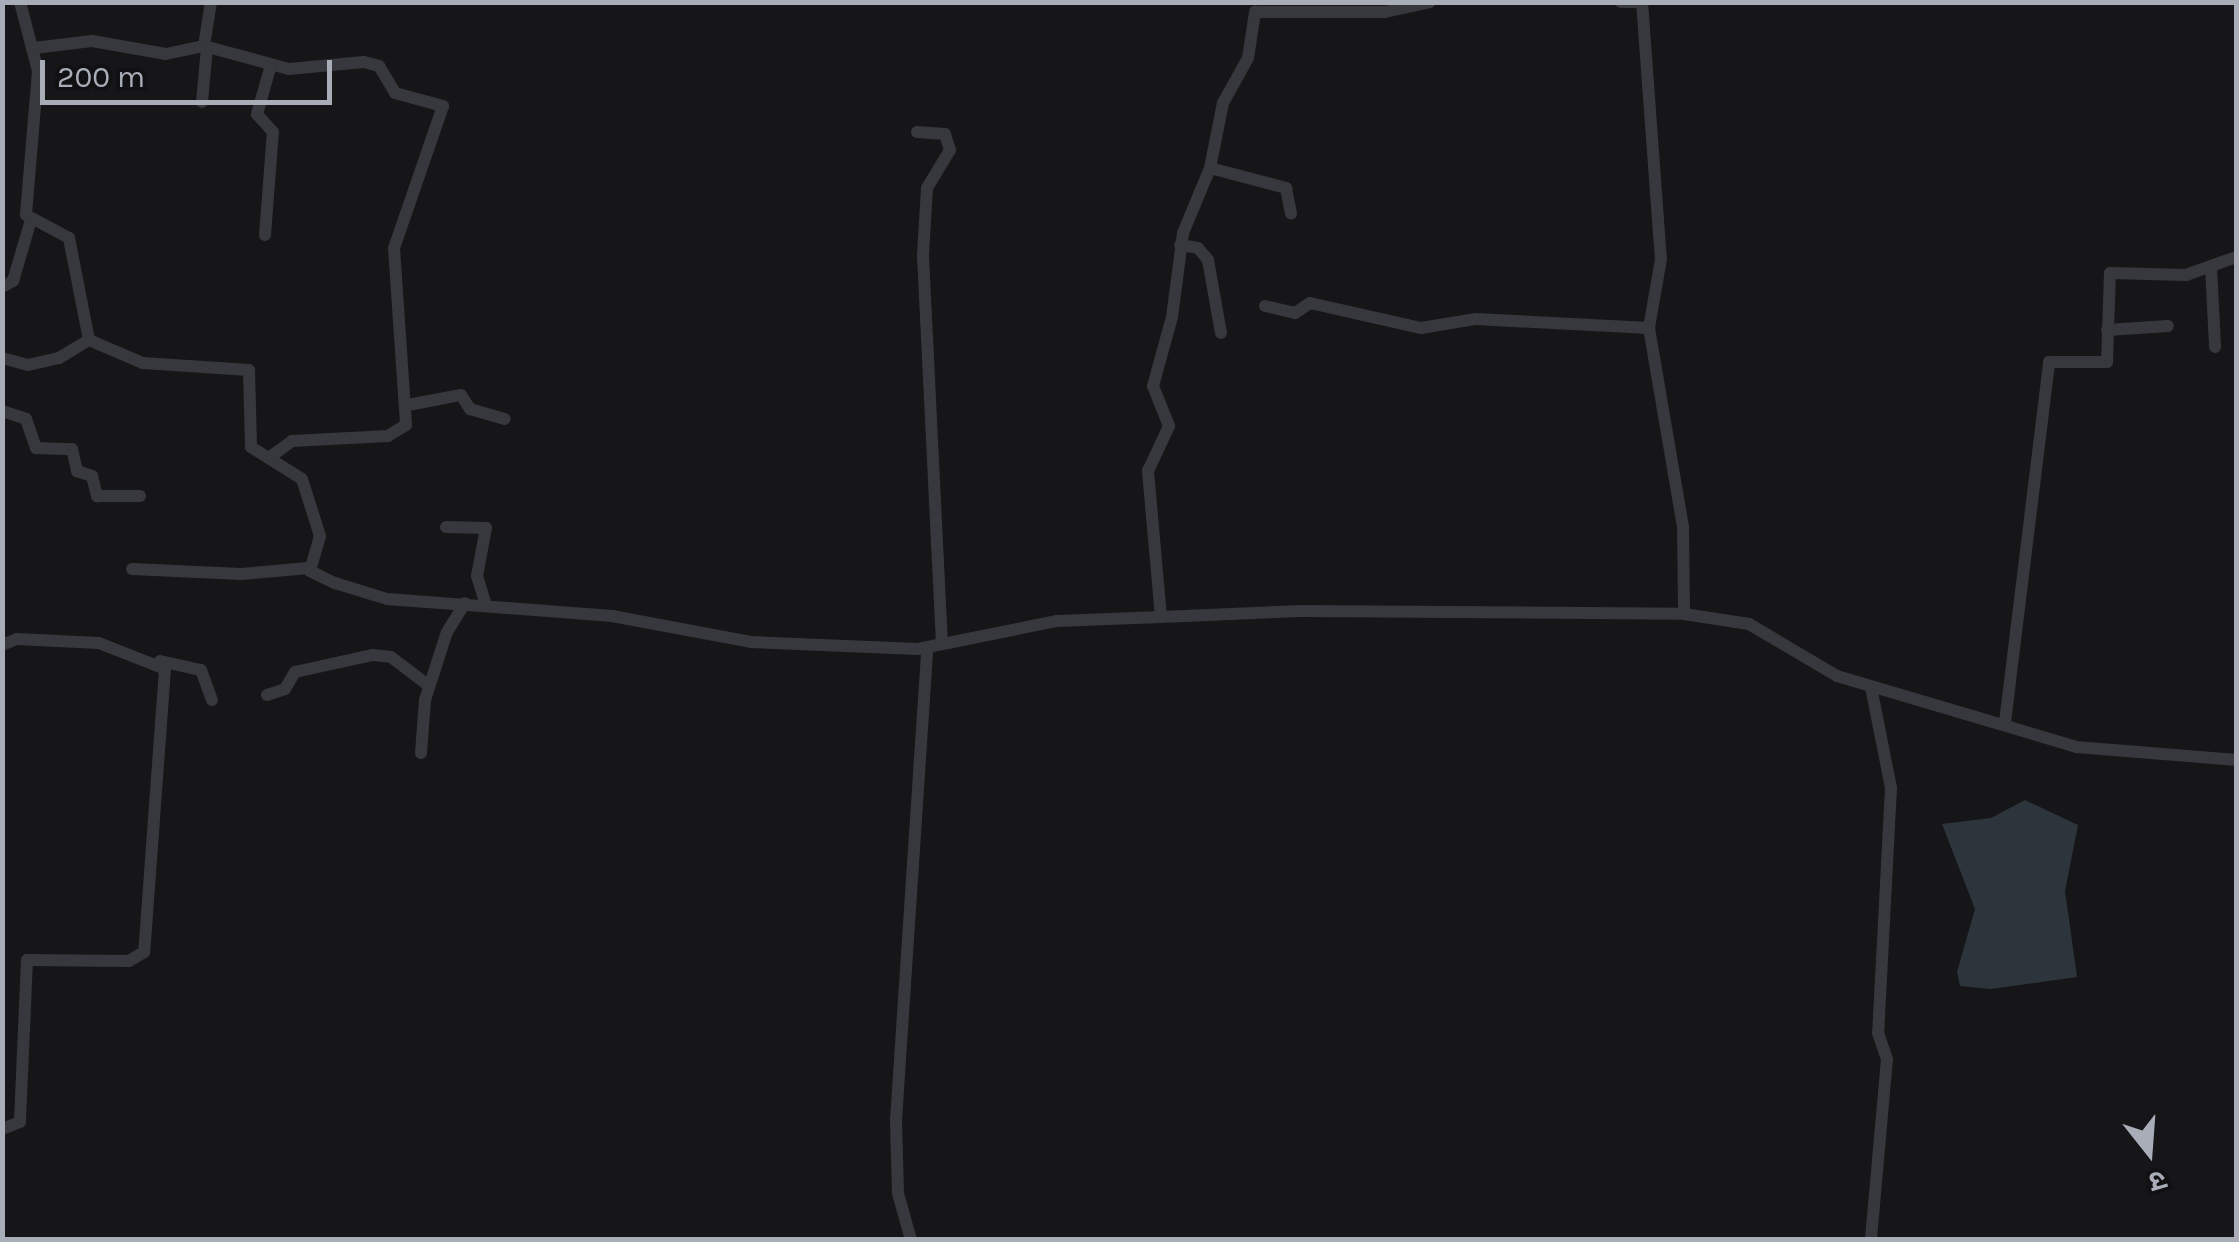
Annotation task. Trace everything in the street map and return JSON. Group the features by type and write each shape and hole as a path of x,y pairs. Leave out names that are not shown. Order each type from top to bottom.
{"street":[{"path":"20,2 38,71 26,211 31,220 70,238 81,270 89,340"},
{"path":"202,102 210,2"},
{"path":"1161,617 1148,471 1169,426 1165,402 1153,389 1172,317 1180,245 1210,168 1220,109 1248,58 1256,10 1385,12 1430,2"},
{"path":"1620,2 1641,2 1661,259 1649,328 1683,526 1684,614"},
{"path":"34,48 92,41 166,54 205,46 271,65 375,64 394,93 444,108 394,248 408,405 398,432 292,440 269,458"},
{"path":"266,235 273,132 257,114 271,65"},
{"path":"917,132 946,134 950,150 927,188 923,256 942,642"},
{"path":"1210,168 1286,188 1291,214"},
{"path":"2,287 12,281 31,220"},
{"path":"1180,245 1198,248 1208,260 1220,333"},
{"path":"2005,722 2049,362 2105,363 2110,273 2180,276 2236,257"},
{"path":"2211,267 2215,347"},
{"path":"1265,306 1296,313 1310,303 1420,328 1476,319 1649,328"},
{"path":"2108,330 2168,326"},
{"path":"2,358 28,365 59,358 89,340"},
{"path":"89,340 142,363 246,368 252,378 251,447 302,480 320,536 310,568"},
{"path":"408,405 461,395 470,409 504,419"},
{"path":"2,412 26,418 36,448 72,449 76,471 92,476 96,496 140,496"},
{"path":"446,527 486,528 477,576 485,603"},
{"path":"310,568 317,577 378,598 485,603 612,616 751,642 927,649 942,642 1056,622 1301,610 1684,614 1749,624 1837,676 2005,722 2076,747 2236,760"},
{"path":"132,569 240,574 310,568"},
{"path":"421,753 429,686 465,603"},
{"path":"4,641 99,643 201,670 212,700"},
{"path":"910,1240 898,1194 896,1120 927,649"},
{"path":"268,696 285,689 294,672 370,661 373,655 391,657 429,686"},
{"path":"2,1129 14,1130 20,1122 27,960 129,961 144,952 166,669 160,662"},
{"path":"1871,687 1891,788 1878,1033 1887,1059 1871,1240"}],"shaded area":[{"path":"2025,800 2078,825 2065,891 2077,977 1991,989 1960,986 1957,972 1975,909 1942,824 1991,818"}]}
